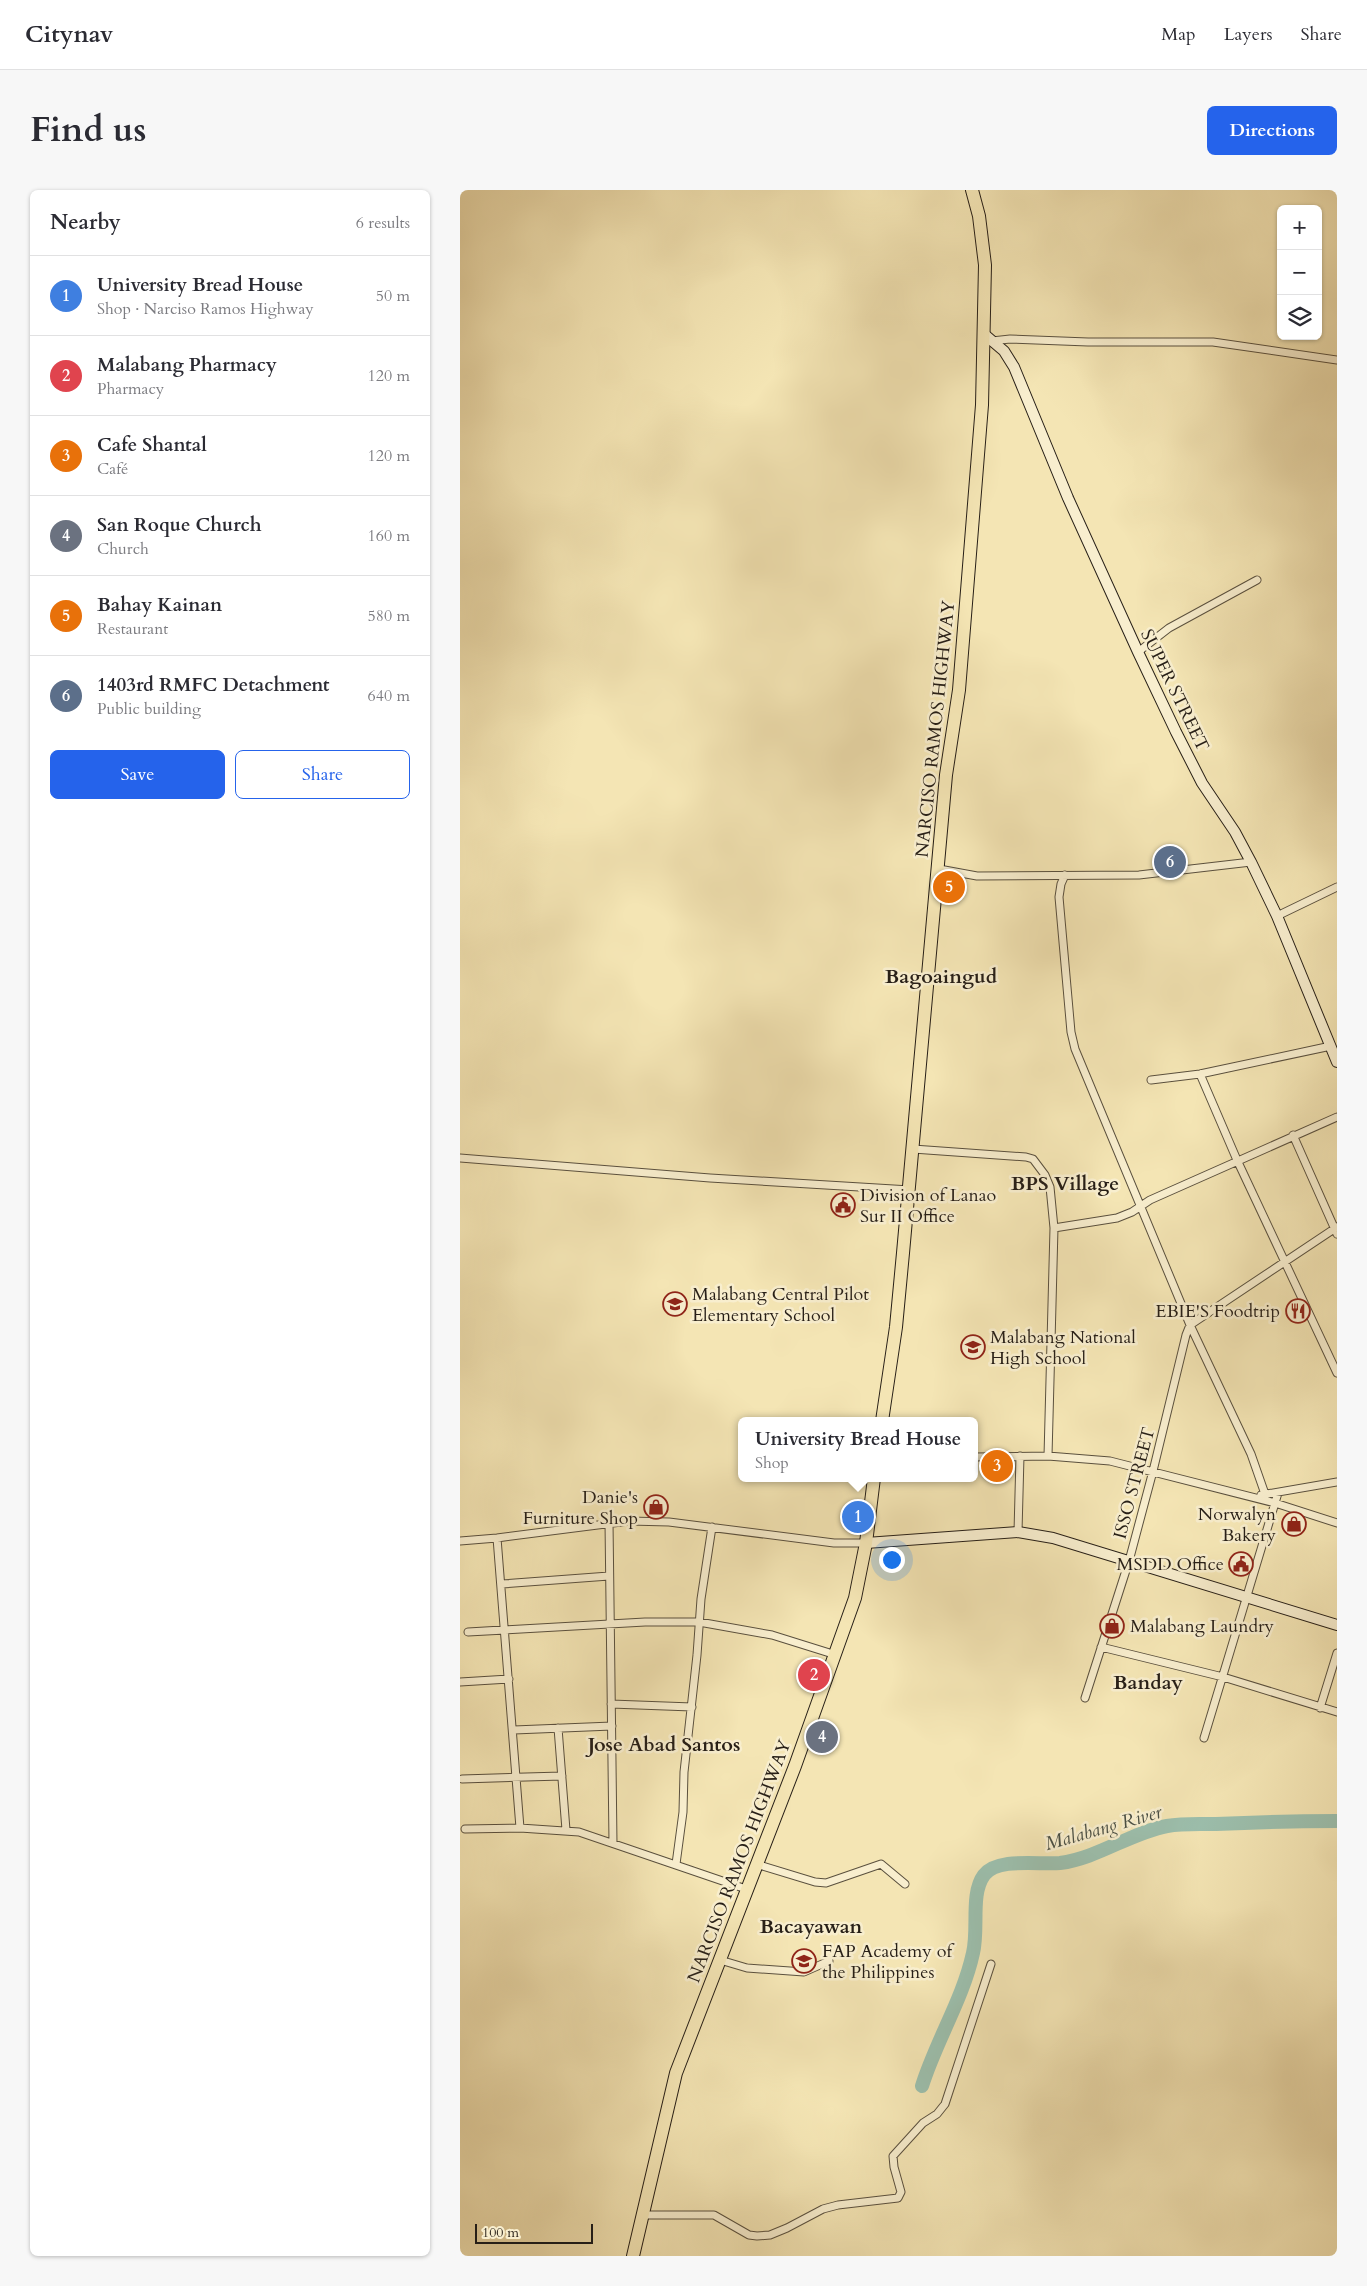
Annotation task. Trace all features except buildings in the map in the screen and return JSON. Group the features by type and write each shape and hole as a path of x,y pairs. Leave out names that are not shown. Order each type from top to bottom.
{"highway":[{"name":"NARCISO RAMOS HIGHWAY","path":"883,1417 896,1326 910,1190 946,775 959,690 988,338 985,265 979,216 972,190"},
{"name":"NARCISO RAMOS HIGHWAY","path":"633,2256 676,2073 836,1655 859,1584 874,1482"}],"street":[{"path":"988,338 1088,342 1213,342 1337,360"},
{"name":"SUPER STREET","path":"988,338 1004,352 1014,367 1068,498 1138,652 1202,783 1235,832 1251,862 1277,916 1337,1062"},
{"path":"1138,652 1169,628 1257,580"},
{"path":"938,869 977,876 1152,874 1251,862"},
{"path":"1065,875 1059,897 1071,1032 1092,1093 1139,1206 1190,1325 1251,1454 1265,1494"},
{"path":"1277,916 1337,886"},
{"path":"1151,1080 1200,1074 1331,1046"},
{"path":"1200,1074 1237,1160 1337,1372"},
{"path":"1054,1228 1117,1218 1237,1160 1337,1117"},
{"path":"1190,1325 1336,1230 1294,1135"},
{"path":"913,1149 1026,1157 1033,1159 1045,1175 1050,1187 1054,1228 1048,1456"},
{"path":"460,1158 710,1178 910,1190"},
{"name":"ISSO STREET","path":"1084,1698 1129,1561 1153,1471 1183,1344 1190,1325"},
{"path":"1018,1532 1020,1456"},
{"path":"978,1457 1048,1456 1110,1460 1250,1496 1337,1523"},
{"path":"1250,1496 1337,1482"},
{"path":"1204,1738 1278,1493"},
{"path":"460,1541 498,1538 609,1522 648,1521 712,1527 834,1543 866,1543 1018,1532 1053,1538 1337,1624"},
{"path":"609,1522 613,1843"},
{"path":"676,1864 684,1812 684,1772 699,1622 712,1527"},
{"path":"498,1538 520,1828"},
{"path":"502,1584 609,1576"},
{"path":"468,1632 644,1622 699,1622 772,1635 836,1655"},
{"path":"1100,1647 1223,1677 1337,1712"},
{"path":"1320,1708 1337,1653"},
{"path":"460,1682 509,1679"},
{"path":"611,1704 692,1707"},
{"path":"514,1730 612,1726"},
{"path":"558,1728 566,1830"},
{"path":"462,1779 562,1776"},
{"path":"465,1829 520,1828 566,1830 613,1843 746,1889"},
{"path":"756,1864 815,1882 826,1883 881,1864 905,1884"},
{"path":"720,1960 747,1968 804,1972 829,1961"},
{"path":"643,2215 714,2216 749,2235 756,2236 770,2235 822,2209 846,2203 898,2198 901,2192 894,2168 894,2156 924,2123 937,2114 945,2104 991,1964"}],"waterway":[{"name":"Malabang River","path":"922,2086 969,1970 975,1944 977,1892 984,1875 990,1869 1009,1864 1060,1863 1074,1860 1153,1829 1173,1825 1337,1821"}],"place":[{"name":"1403rd RMFC Detachment","path":"1170,862"},
{"name":"Bahay Kainan","path":"949,887"},
{"name":"Division of Lanao Sur II Office","path":"843,1205"},
{"name":"Malabang Central Pilot Elementary School","path":"675,1304"},
{"name":"EBIE'S Foodtrip","path":"1298,1311"},
{"name":"Malabang National High School","path":"973,1347"},
{"name":"Cafe Shantal","path":"997,1466"},
{"name":"Danie's Furniture Shop","path":"656,1507"},
{"name":"University Bread House","path":"858,1517"},
{"name":"Norwalyn Bakery","path":"1294,1524"},
{"name":"MSDD Office","path":"1241,1564"},
{"name":"Malabang Laundry","path":"1112,1626"},
{"name":"Malabang Pharmacy","path":"814,1675"},
{"name":"San Roque Church","path":"822,1737"},
{"name":"FAP Academy of the Philippines","path":"804,1961"}],"district":[{"name":"Bagoaingud","path":"941,976"},
{"name":"BPS Village","path":"1065,1183"},
{"name":"Banday","path":"1148,1682"},
{"name":"Jose Abad Santos","path":"664,1744"},
{"name":"Bacayawan","path":"811,1926"}]}
